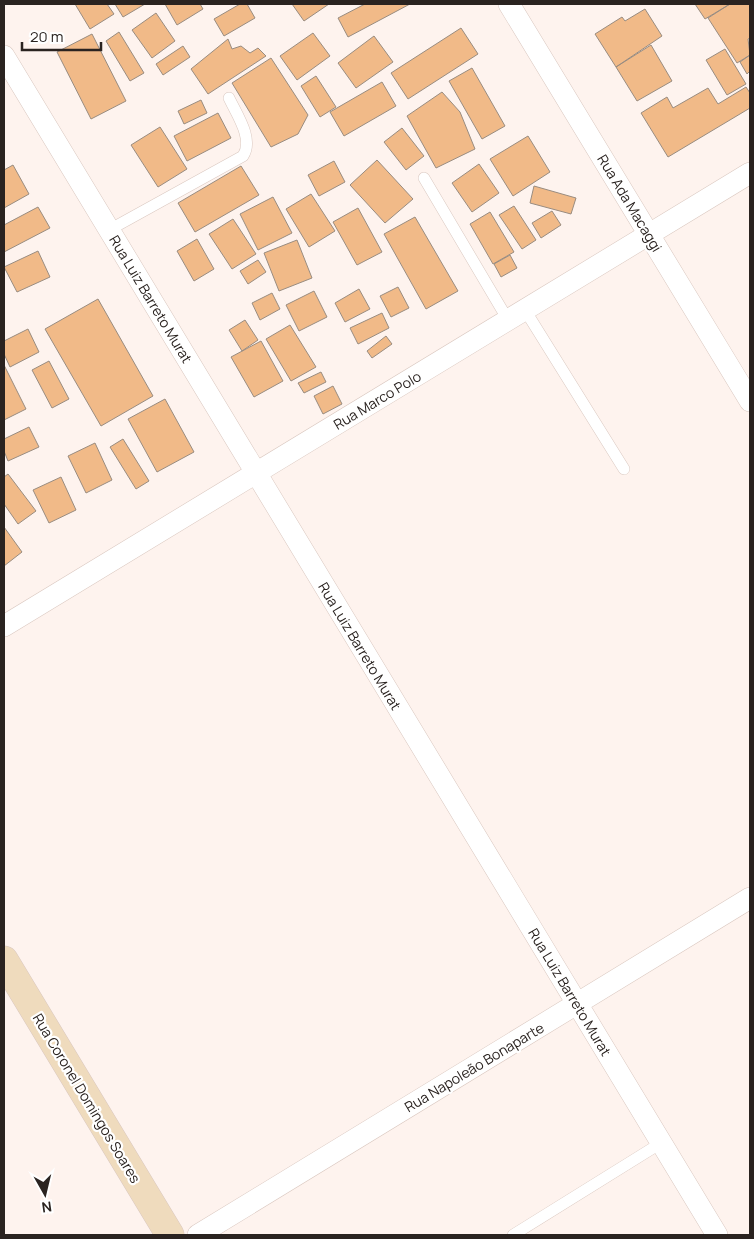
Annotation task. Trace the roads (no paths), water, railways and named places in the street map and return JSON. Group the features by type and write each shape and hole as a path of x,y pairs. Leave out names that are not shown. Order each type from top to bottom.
{"street":[{"name":"Rua Ada Macaggi","path":"509,4 750,401"},
{"name":"Rua Luiz Barreto Murat","path":"4,56 717,1235"},
{"name":"Rua Marco Polo","path":"4,626 750,173"},
{"name":"Rua Napoleão Bonaparte","path":"198,1235 750,898"},
{"name":"Rua Coronel Domingos Soares","path":"4,960 170,1235"}],"lane":[{"path":"109,230 242,156 248,149 247,139 229,98"},
{"path":"424,178 516,315 624,469"},
{"path":"513,1235 661,1143"}]}
